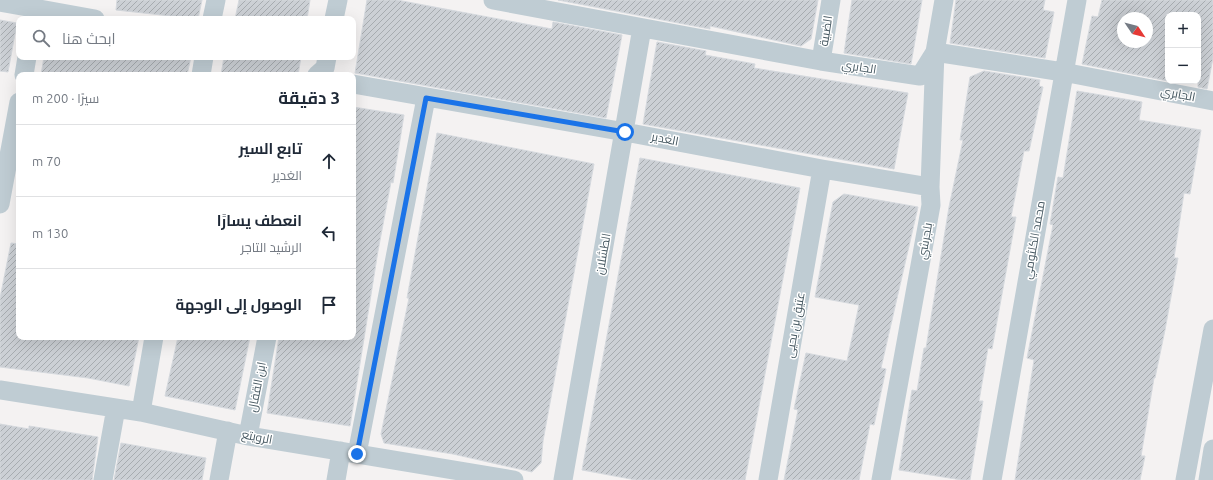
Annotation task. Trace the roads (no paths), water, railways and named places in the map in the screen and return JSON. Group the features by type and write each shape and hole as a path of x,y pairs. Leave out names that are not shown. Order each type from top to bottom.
{"street":[{"path":"213,16 216,0"},
{"path":"335,16 338,0"},
{"name":"الجابري","path":"492,0 821,61 920,76 936,52 1063,72 1213,101"},
{"name":"الضبية","path":"821,61 831,0"},
{"name":"بلجرشي","path":"881,480 931,205 930,187 936,52 944,0"},
{"name":"محمد الكلثومي","path":"992,480 1063,72 1077,0"},
{"path":"0,2 35,14 59,16"},
{"name":"الطشلان","path":"563,480 642,28"},
{"path":"24,72 26,60"},
{"path":"202,72 204,60"},
{"path":"320,72 325,68 326,60"},
{"name":"الغدير","path":"356,85 625,132 822,169 930,187"},
{"path":"336,480 349,453 426,98"},
{"path":"0,204 16,118"},
{"name":"عتيق بن يحيى","path":"768,480 822,169"},
{"path":"1185,480 1213,329"},
{"path":"141,412 153,340"},
{"name":"ابن القفال","path":"248,436 265,340"},
{"name":"الرويتع","path":"0,390 141,412 248,436 514,480"},
{"path":"103,480 116,408"},
{"path":"219,480 228,431"},
{"path":"1208,480 1213,450"}]}
